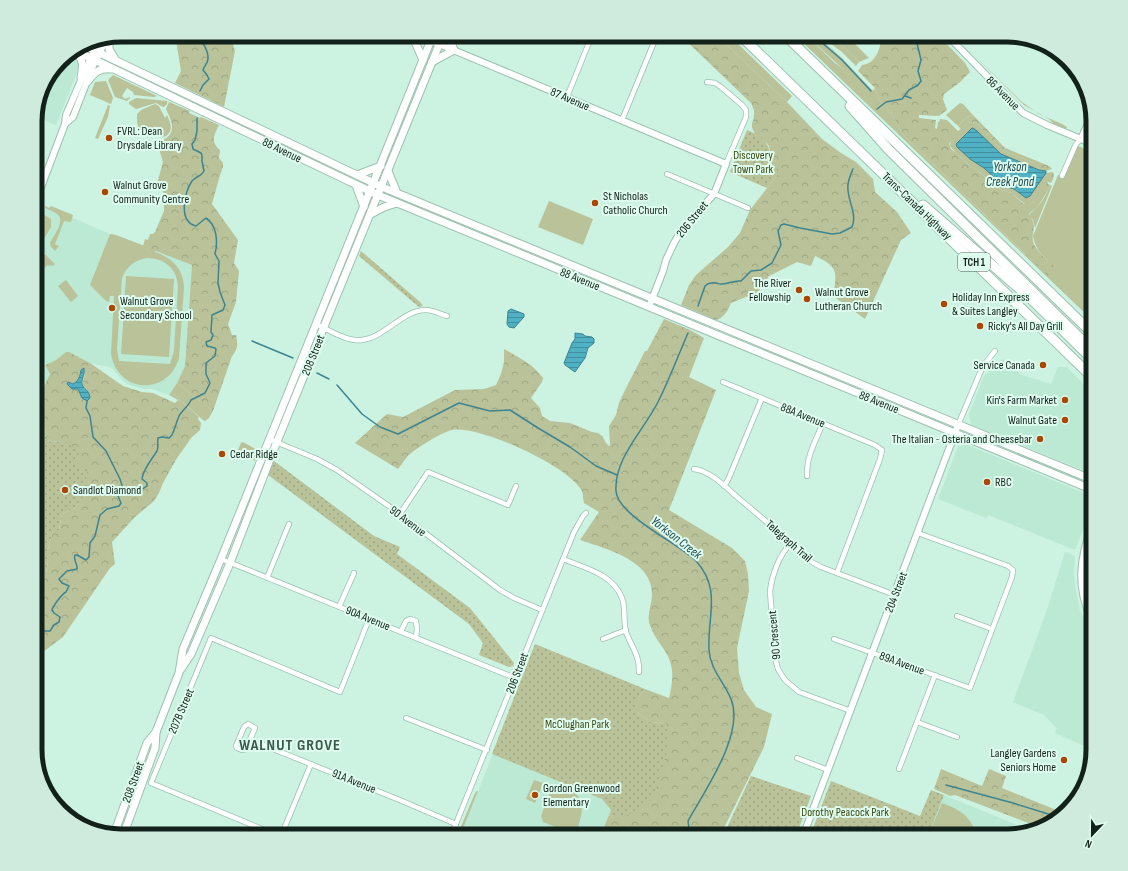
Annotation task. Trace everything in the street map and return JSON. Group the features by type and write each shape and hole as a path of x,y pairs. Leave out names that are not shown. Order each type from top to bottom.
{"highway":[{"name":"Trans-Canada Highway","path":"747,42 1086,371"},
{"name":"TCH 1","path":"791,42 1086,327"},
{"path":"802,52 889,150 1086,344"},
{"path":"854,146 1024,293 1086,353"}],"main road":[{"path":"416,42 423,60"},
{"name":"208 Street","path":"126,829 155,748 156,732 178,673 182,649 374,183 430,42"},
{"path":"432,62 454,50 451,42"},
{"path":"108,43 111,54 116,60"},
{"name":"208 Street","path":"178,673 191,654 230,562 439,44"},
{"name":"88 Avenue","path":"90,48 382,187 1086,477"},
{"name":"88 Avenue","path":"80,53 378,195 1086,487"},
{"path":"78,54 83,63 84,80"},
{"path":"84,80 103,68 113,69"},
{"path":"357,175 380,166"},
{"path":"388,172 397,193"},
{"path":"356,185 364,207"},
{"path":"371,214 384,207 397,203"},
{"path":"570,275 576,272 609,284 618,284"},
{"path":"760,353 764,344"},
{"path":"1086,544 1083,553 1081,571 1082,588 1086,604"},
{"name":"208 Street","path":"116,829 147,743 156,732"}],"street":[{"name":"87 Avenue","path":"437,42 726,164"},
{"path":"567,97 589,42"},
{"path":"622,120 654,42"},
{"name":"86 Avenue","path":"953,42 1023,113 1042,123 1086,141"},
{"path":"97,52 103,44"},
{"path":"42,185 65,124 73,117 84,80 94,60 98,46"},
{"name":"206 Street","path":"649,306 666,260 681,231 714,194 746,117 746,110 742,105 715,83 707,82"},
{"path":"1062,176 1076,144 1081,139 1086,128"},
{"path":"667,174 748,208"},
{"path":"316,324 349,339 362,340 376,336 413,313 426,310 447,316"},
{"name":"204 Street","path":"806,829 958,425 983,366 995,351"},
{"name":"88A Avenue","path":"724,382 875,445 882,450 880,459 837,573"},
{"path":"724,486 728,480 762,398"},
{"path":"807,476 809,458 823,423"},
{"name":"90 Avenue","path":"269,439 330,465 400,514 500,590 514,598 542,610"},
{"name":"Telegraph Trail","path":"694,469 707,473 724,486 812,562 895,595"},
{"path":"400,514 428,472 508,505 516,486"},
{"name":"206 Street","path":"454,829 563,559 576,528 586,513"},
{"path":"266,578 289,524"},
{"path":"918,533 1008,566 1013,570 1012,577 992,629 957,616"},
{"name":"90 Crescent","path":"790,543 783,553 775,572 771,587 775,658 778,669 785,680 799,692 851,711"},
{"name":"90A Avenue","path":"220,559 515,678"},
{"path":"563,559 601,574 615,585 623,599 626,630 639,661 639,672"},
{"path":"339,607 354,573"},
{"name":"207B Street","path":"263,829 151,783 211,638 340,692 369,619"},
{"path":"401,631 406,621 410,619 416,621 416,637"},
{"name":"89A Avenue","path":"834,639 970,688 992,629"},
{"path":"603,639 626,630"},
{"path":"900,769 935,675"},
{"path":"406,718 487,750"},
{"path":"917,722 957,737"},
{"path":"248,724 255,728 251,740 246,749 242,750 236,746 244,727 248,724"},
{"name":"91A Avenue","path":"251,740 456,824"},
{"path":"797,758 828,770"},
{"path":"283,829 311,764"}],"shaded area":[{"path":"74,57 79,63 78,70 56,125 42,120 46,95 55,77"},
{"name":"Walnut Grove Secondary School","path":"45,206 110,234 192,265 185,366 177,383 169,395 152,389 143,389 127,384 112,368 90,363 69,352 66,352 56,360 45,365 50,374 42,391 42,214"},
{"path":"1002,359 1022,375 1051,384 1058,367 1067,367 1086,387 1086,471 971,425 969,414 984,376"},
{"path":"965,444 1084,493 1086,495 1086,522 1075,550 988,515 986,518 938,499 958,447"},
{"path":"1065,552 1075,556 1075,585 1080,611 1086,622 1086,747 1055,733 1057,728 1044,715 1013,702 1047,610"},
{"name":"Gordon Greenwood Elementary","path":"493,754 602,799 611,810 603,829 463,829"},
{"path":"944,795 1022,827 1007,829 931,829"}],"green space":[{"path":"176,42 232,42 235,51 224,107 175,83 181,71"},
{"path":"687,42 723,42 787,102 822,139 856,162 873,179 875,192 897,212 911,233 901,240 865,319 833,296 835,281 834,271 832,267 815,256 811,266 797,262 769,276 758,292 731,303 729,308 719,319 716,320 681,305 689,285 696,275 728,247 740,233 750,210 778,174 778,163 770,158 770,151 767,143 758,137 752,128 754,112 751,103"},
{"path":"723,42 736,42 792,96 787,102"},
{"path":"802,42 813,42 835,63 873,91 875,88 879,100 891,113 904,136 1025,254 1051,262 1039,251 1033,236 1058,175 1064,177 1078,146 1086,149 1086,314"},
{"path":"814,42 823,42 841,57 873,91 868,92"},
{"path":"828,42 838,42 859,62 856,66 842,52"},
{"path":"838,42 853,42 869,58 859,62"},
{"path":"880,42 945,42 965,63 970,72 959,83 944,94 943,99 947,110 939,116 919,115 919,118 936,120 935,128 937,129 938,122 947,122 956,132 949,144 951,149 982,174 995,187 1011,193 1024,204 1035,201 1047,183 1050,185 1038,206 1029,215 1034,224 1033,242 1044,257 1051,262 1058,275 1053,281 904,136 891,113 879,100 875,88 858,71 862,65 871,62 877,54"},
{"path":"973,54 1022,102 1035,111 1024,105"},
{"path":"113,75 157,96 134,95 133,92 127,88 122,96 125,99 130,97 127,101 115,97 108,80"},
{"path":"106,81 113,98 111,104 90,95 95,82"},
{"path":"136,98 167,101 167,103 163,107 156,103 136,109 129,104 129,102"},
{"path":"169,102 190,111 189,113 219,125 214,135 214,141 220,150 219,158 223,163 223,167 212,204 238,240 234,263 239,271 236,302 228,324 232,335 236,335 237,347 232,356 213,411 177,383 185,366 192,265 143,246 145,239 148,240 150,234 155,232 164,211 164,194 158,180 163,162 160,152 160,141 169,135 172,127 166,109"},
{"path":"960,103 963,104 973,115 966,118 958,126 946,115"},
{"path":"155,104 159,106 165,118 167,115 170,122 171,128 169,133 164,137 160,136 158,133 144,133 139,128 137,114 141,110"},
{"path":"108,105 110,106 108,117 98,139 95,138"},
{"path":"973,115 1005,148 1049,166 1052,169 1041,171 1036,164 1007,152 999,147 976,123 970,122 961,129 958,126 966,118"},
{"path":"1044,116 1062,124 1067,127 1066,129 1054,124"},
{"name":"Yorkson Creek Pond","path":"940,119 947,120 958,131 970,122 976,123 999,147 1007,152 1036,164 1041,171 1046,171 1043,182 1048,182 1039,197 1029,204 1025,204 1011,193 995,187 950,146 951,140 939,122"},
{"name":"Discovery Town Park","path":"747,130 764,140 769,148 770,158 778,163 778,174 767,188 730,172"},
{"path":"1053,172 1054,176 1051,183 1046,181 1041,183 1039,182 1046,173"},
{"path":"1050,185 1052,186 1035,228 1033,220 1029,216 1042,201"},
{"path":"549,201 593,219 583,245 538,227"},
{"path":"45,206 49,208 51,206 73,215 71,222 64,221 55,244 59,246 55,251 51,247 50,243 59,226 60,219 58,215 45,208"},
{"path":"42,214 51,219 51,227 42,242"},
{"path":"110,234 155,250 155,252 167,257 176,265 181,274 184,287 179,358 173,370 165,379 154,384 144,385 133,383 123,377 115,367 111,354 114,296 110,296 109,302 106,301 90,285","holes":["147,258 164,262 169,266 175,274 178,286 174,351 170,364 119,361 117,349 122,278 126,270 135,262"]},
{"path":"361,251 423,306 419,307 359,256"},
{"path":"45,254 55,264 53,266 48,265 42,270 42,258"},
{"path":"126,276 174,279 169,357 121,354"},
{"path":"66,280 78,296 71,302 58,286"},
{"path":"664,319 690,330 704,338 689,377 716,390 669,510 732,548 745,561 748,574 749,591 737,648 739,673 744,690 756,707 772,714 764,747 723,829 603,829 609,815 614,818 666,723 650,722 639,714 636,706 639,697 645,689 669,698 672,668 668,657 651,629 649,614 652,595 650,583 645,573 637,565 626,558 602,547 580,540 599,512 584,503 582,491 574,481 560,470 522,449 482,434 465,430 447,431 415,450 407,457 398,469 355,443 387,414 403,417 455,390 484,389 496,385 504,362 504,349 530,365 543,378 542,382 531,398 540,408 542,416 550,421 570,423 598,433 609,446 609,426 616,415 619,403 625,390 645,351 647,351"},
{"path":"66,352 69,352 90,363 123,386 142,392 153,393 175,403 178,400 169,395 171,392 199,417 198,419 201,423 200,430 192,437 177,458 154,501 135,517 112,542 115,564 110,568 63,637 42,653 42,581 46,573 48,549 53,530 59,530 62,514 75,508 83,497 91,495 86,479 64,441 49,442 44,427 42,427 42,391 50,374 45,365 56,360","holes":["85,374 82,385 86,388 90,396 88,400 82,398 78,389 68,382 73,384"]},
{"path":"177,383 213,411 209,418 205,421 203,420 171,392"},
{"path":"42,427 44,427 49,442 64,441 79,451 76,463 88,470 86,479 94,489 91,495 83,497 75,508 62,514 59,530 53,530 48,549 46,573 42,581"},
{"path":"243,442 259,451 255,461 238,450"},
{"path":"274,461 374,536 400,547 397,554 470,608 514,663 513,666 509,667 479,655 483,643 469,624 268,475"},
{"name":"McClughan Park","path":"535,644 645,689 639,697 636,706 639,714 650,722 666,723 669,743 658,783 652,798 638,810 625,816 614,818 609,815 611,810 602,799 492,754"},
{"path":"941,769 982,786 989,769 1006,776 1002,788 1058,811 1042,821 1031,824 955,795 950,796 934,789"},
{"path":"751,776 811,796 799,829 726,829"},
{"path":"534,780 543,783 535,803 526,799"},
{"name":"Dorothy Peacock Park","path":"831,781 920,816 931,790 944,795 931,829 813,829"},
{"path":"553,784 571,790 576,794 581,803 582,814 577,829 560,829 543,822 541,816"},
{"path":"478,791 463,829 460,829 475,793"},
{"path":"942,803 964,815 974,829 931,829"},
{"path":"549,826 556,829 548,829"}],"water":[{"name":"Yorkson Creek Pond","path":"972,128 1001,154 1039,170 1046,171 1030,196 1026,198 1014,189 1004,186 957,147 956,144"},
{"path":"511,309 524,314 524,317 514,328 509,327 507,324 508,311"},
{"path":"575,333 592,337 594,339 594,343 588,348 585,358 575,372 564,363 575,339"},
{"path":"84,368 82,383 90,398 87,401 82,398 78,389 72,389 67,384 68,382 73,384 77,381 81,370"}],"waterway":[{"path":"200,91 209,79 203,70 208,56 202,42"},
{"path":"821,42 842,60 871,91"},
{"name":"Yorkson Creek","path":"877,109 886,102 902,99 909,90 918,85 921,81 918,71 921,60 916,42"},
{"name":"Yorkson Creek","path":"905,96 911,98"},
{"path":"42,632 50,631 54,625 59,622 60,617 52,610 69,586 62,583 59,579 67,571 77,569 75,555 86,560 89,557 90,543 95,536 100,515 107,509 119,506 121,503 118,496 121,490 136,491 147,486 147,483 142,479 146,468 157,451 158,438 169,438 172,435 180,414 191,400 205,393 210,383 206,374 206,363 215,356 216,349 207,346 206,342 211,340 213,335 211,332 212,315 223,310 225,305 218,283 219,261 215,254 216,234 214,229 210,221 206,218 196,226 190,223 185,213 185,199 189,186 192,181 204,171 202,155 193,149 192,144 195,140 197,131 197,118"},
{"name":"Yorkson Creek","path":"698,306 707,284 724,284 741,281 751,271 761,270 772,263 781,245 778,231 781,225 784,224 832,234 840,233 852,227 854,217 848,190 848,181 853,169"},
{"name":"Yorkson Creek","path":"688,333 658,402 625,456 620,467 616,491 619,500 626,510 696,561 709,582 712,604 709,638 710,657 731,699 734,713 733,728 721,762 688,821 689,829"},
{"path":"252,341 293,358"},
{"path":"317,373 329,379"},
{"path":"337,385 362,414 380,427 398,434 459,403 490,411 510,410 570,447 596,466 617,475"},
{"path":"87,401 86,408 90,416 93,437 106,451 120,479 123,489"},
{"path":"946,785 1052,815"}],"place":[{"name":"FVRL: Dean Drysdale Library","path":"109,138"},
{"name":"Walnut Grove Community Centre","path":"105,192"},
{"name":"St Nicholas Catholic Church","path":"595,203"},
{"name":"The River Fellowship","path":"799,290"},
{"name":"Walnut Grove Lutheran Church","path":"807,299"},
{"name":"Holiday Inn Express & Suites Langley","path":"944,304"},
{"name":"Walnut Grove Secondary School","path":"112,308"},
{"name":"Ricky's All Day Grill","path":"980,326"},
{"name":"Service Canada","path":"1043,365"},
{"name":"Kin's Farm Market","path":"1065,400"},
{"name":"Walnut Gate","path":"1065,420"},
{"name":"The Italian - Osteria and Cheesebar","path":"1040,439"},
{"name":"Cedar Ridge","path":"222,454"},
{"name":"RBC","path":"987,482"},
{"name":"Sandlot Diamond","path":"65,490"},
{"name":"Langley Gardens Seniors Home","path":"1064,760"},
{"name":"Gordon Greenwood Elementary","path":"535,795"}],"district":[{"name":"WALNUT GROVE","path":"290,744"}]}
